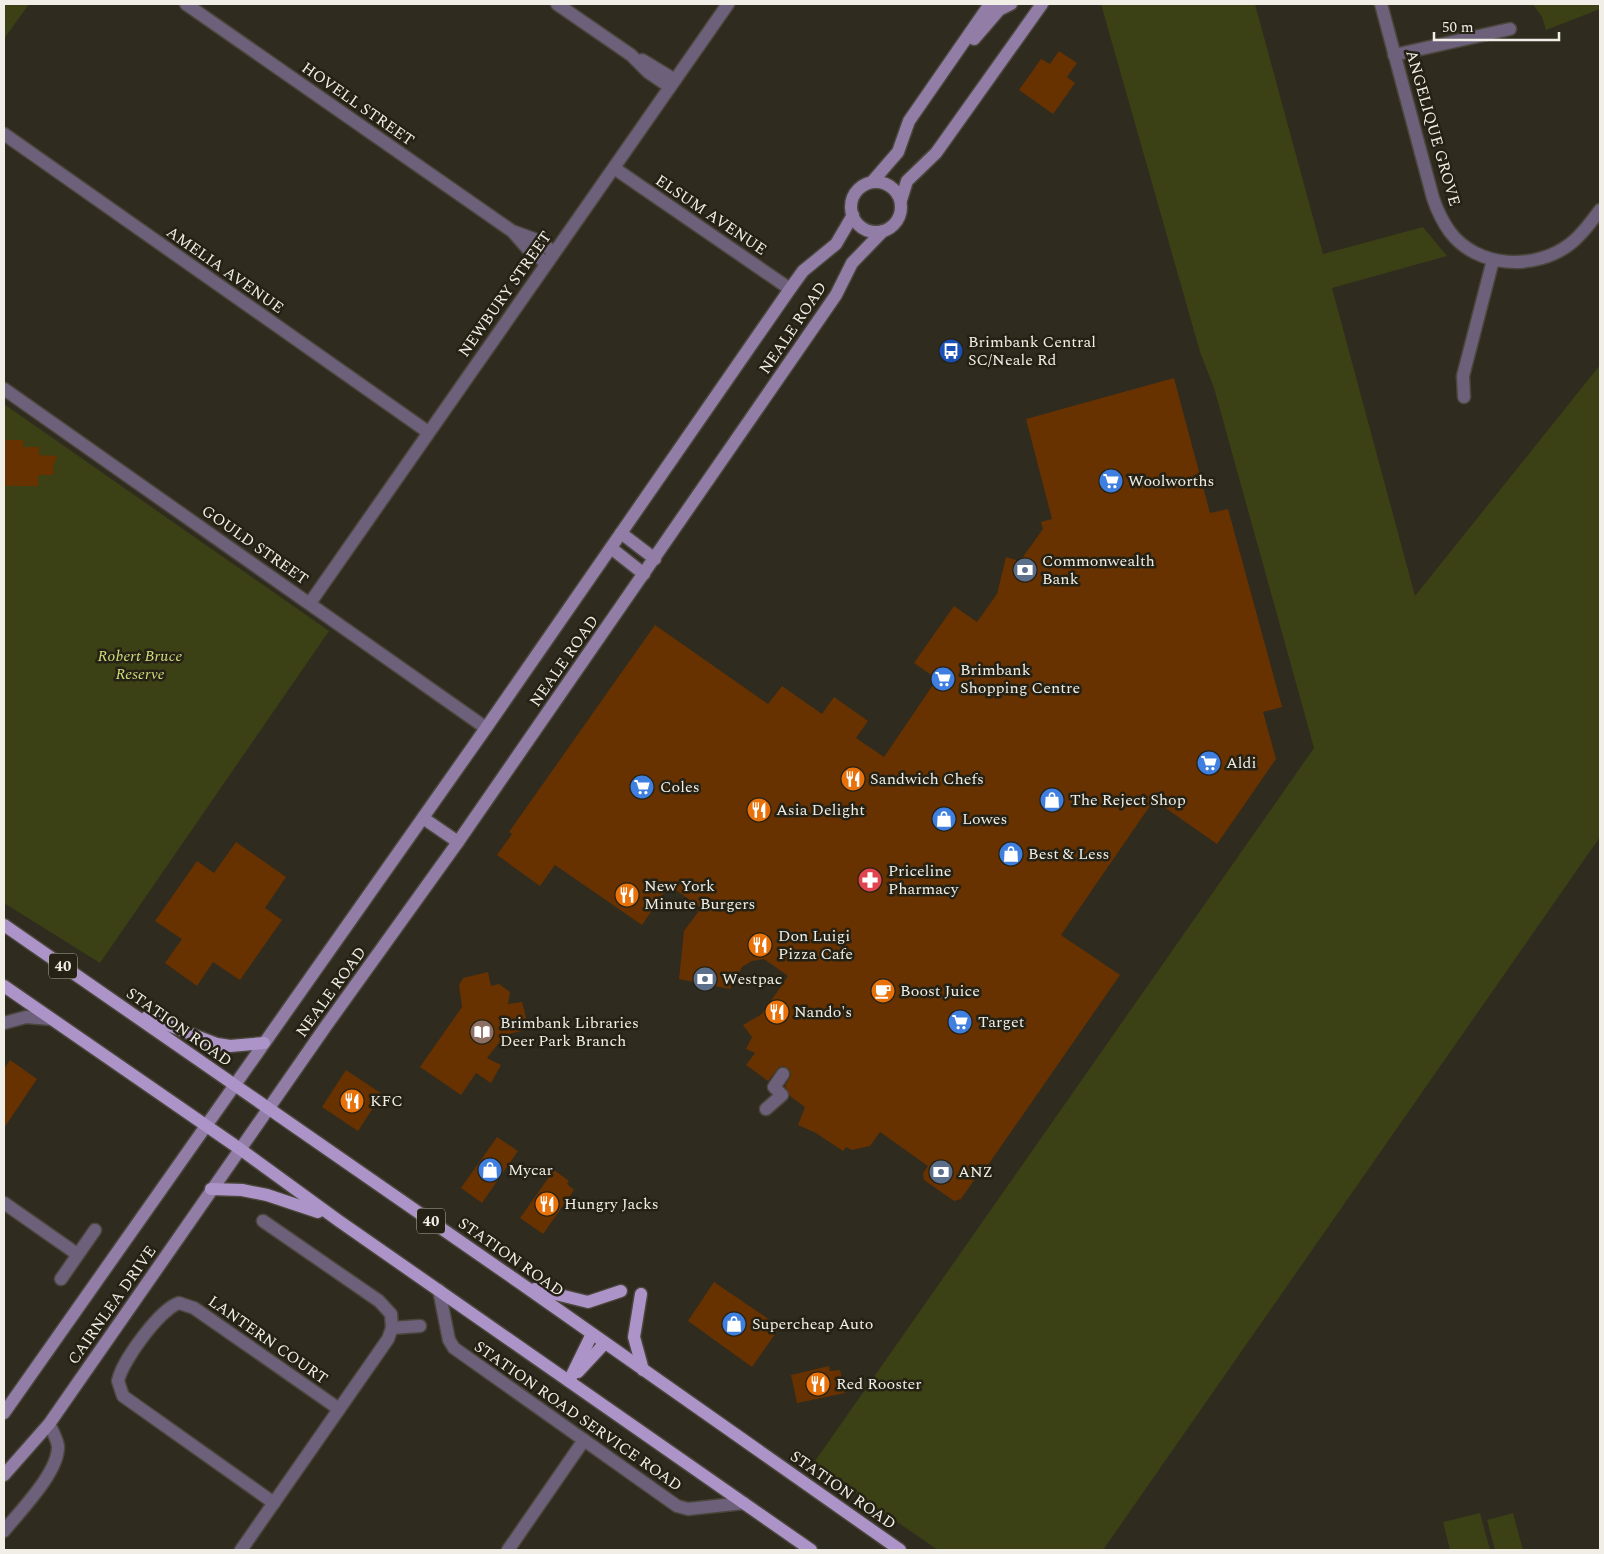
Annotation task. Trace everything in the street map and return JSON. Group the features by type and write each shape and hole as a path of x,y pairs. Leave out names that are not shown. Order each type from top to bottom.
{"main road":[{"name":"STATION ROAD","path":"4,926 523,1285 900,1550"},
{"path":"4,986 240,1149 339,1221 811,1550"},
{"path":"122,1007 216,1044 230,1046 264,1043"},
{"path":"211,1189 242,1190 268,1195 301,1204 339,1221"},
{"path":"523,1285 570,1299 588,1302 621,1291"},
{"path":"640,1294 634,1337 643,1370"},
{"path":"569,1381 592,1334"},
{"path":"569,1381 605,1343"}],"street":[{"name":"HOVELL STREET","path":"186,4 512,231 527,248 546,263"},
{"path":"557,4 631,55 653,65 673,84"},
{"name":"NEWBURY STREET","path":"310,604 728,4"},
{"path":"990,4 906,126 898,152 872,182 861,187 854,196 852,204 853,215 859,225 865,229 883,231 890,228 898,220 901,212 901,200 912,174 936,153 1042,4"},
{"path":"932,86 999,10 1011,4"},
{"name":"ANGELIQUE GROVE","path":"1381,4 1439,213 1450,233 1459,242 1468,249 1493,260 1517,263 1549,256 1569,245 1600,210"},
{"path":"1394,55 1510,29"},
{"name":"AMELIA AVENUE","path":"4,134 428,432"},
{"name":"ELSUM AVENUE","path":"614,168 790,289"},
{"path":"872,182 888,184 894,189 901,200"},
{"name":"NEALE ROAD","path":"234,1085 486,728 790,289 803,271 836,244 853,215"},
{"name":"HOVELL STREET","path":"512,231 534,239 554,252"},
{"name":"NEALE ROAD","path":"240,1149 458,842 644,574 836,295 852,263 883,231"},
{"path":"1464,397 1463,376 1493,260"},
{"name":"GOULD STREET","path":"4,389 486,728"},
{"path":"621,533 655,558"},
{"path":"611,548 644,574"},
{"path":"423,818 458,842"},
{"path":"4,1023 26,1017 51,1019"},
{"path":"766,1109 782,1096 774,1088 783,1074"},
{"name":"CAIRNLEA DRIVE","path":"4,1413 234,1085"},
{"name":"CAIRNLEA DRIVE","path":"4,1475 49,1424 240,1149"},
{"path":"4,1203 77,1254"},
{"path":"241,1550 388,1339 392,1328 391,1314 379,1301 263,1221"},
{"path":"61,1279 95,1230"},
{"name":"STATION ROAD SERVICE ROAD","path":"439,1290 449,1340 454,1348 677,1506 688,1509 744,1503"},
{"name":"LANTERN COURT","path":"274,1503 123,1396 118,1381 124,1366 160,1316 167,1308 179,1303 194,1308 339,1409"},
{"path":"392,1328 420,1326"},
{"path":"4,1531 48,1474 56,1458 58,1444 49,1424"},
{"path":"508,1550 584,1440"}],"green space":[{"path":"4,4 29,4 4,39"},
{"path":"1101,4 1255,4 1323,254 1423,227 1447,256 1332,288 1415,596 1600,365 1600,837 1103,1550 938,1550 813,1464 1314,748 1214,388 1200,352"},
{"path":"1533,4 1600,4 1600,9 1546,30 1542,17"},
{"name":"Robert Bruce Reserve","path":"4,404 329,631 100,963 4,903"},
{"path":"1480,1513 1490,1550 1450,1550 1443,1522"},
{"path":"1513,1513 1523,1550 1495,1550 1487,1520"}],"building":[{"path":"1059,51 1077,63 1067,77 1075,83 1053,114 1019,90 1041,59 1050,64"},
{"path":"1174,378 1210,513 1228,509 1282,707 1263,712 1276,759 1217,844 1154,800 1061,935 1120,975 981,1175 979,1173 961,1199 954,1201 924,1180 923,1173 928,1166 880,1132 870,1146 852,1150 846,1147 843,1151 816,1133 798,1125 805,1107 790,1096 785,1086 791,1075 790,1070 784,1066 779,1067 768,1081 746,1065 755,1053 746,1049 752,1037 743,1025 762,1014 788,976 764,959 752,961 742,967 730,989 679,979 684,931 701,908 669,885 642,925 555,865 540,886 497,855 512,834 509,832 655,625 768,704 782,686 822,714 834,697 868,721 856,738 884,757 937,679 914,663 954,606 977,622 997,594 1006,557 1020,561 1043,529 1041,522 1052,519 1026,419"},
{"path":"4,440 23,440 23,447 39,447 39,455 57,456 53,467 54,475 38,475 38,486 4,486"},
{"path":"236,842 286,877 265,908 282,920 240,980 213,962 197,986 165,963 182,939 155,921 197,861 214,873"},
{"name":"Brimbank Libraries Deer Park Branch","path":"488,972 491,986 499,984 510,992 508,1004 522,1002 529,1029 505,1035 487,1058 501,1065 491,1083 476,1073 461,1095 420,1067 462,1007 459,985 463,978"},
{"path":"10,1060 37,1079 4,1128 4,1069"},
{"name":"KFC","path":"346,1070 382,1094 358,1131 322,1107"},
{"name":"Mycar","path":"497,1137 518,1151 482,1203 461,1188"},
{"name":"Hungry Jacks","path":"554,1170 569,1181 567,1184 574,1190 543,1234 520,1218"},
{"name":"Supercheap Auto","path":"714,1282 780,1327 752,1367 688,1321"},
{"name":"Red Rooster","path":"829,1366 830,1371 840,1370 845,1393 797,1403 791,1375"}],"place":[{"name":"Brimbank Central SC/Neale Rd","path":"951,351"},
{"name":"Woolworths","path":"1111,481"},
{"name":"Commonwealth Bank","path":"1025,570"},
{"name":"Brimbank Shopping Centre","path":"943,679"},
{"name":"Aldi","path":"1209,763"},
{"name":"Sandwich Chefs","path":"853,779"},
{"name":"Coles","path":"642,787"},
{"name":"The Reject Shop","path":"1052,800"},
{"name":"Asia Delight","path":"759,810"},
{"name":"Lowes","path":"944,819"},
{"name":"Best & Less","path":"1011,854"},
{"name":"Priceline Pharmacy","path":"870,880"},
{"name":"New York Minute Burgers","path":"627,895"},
{"name":"Don Luigi Pizza Cafe","path":"760,945"},
{"name":"Westpac","path":"705,979"},
{"name":"Boost Juice","path":"883,991"},
{"name":"Nando's","path":"777,1012"},
{"name":"Target","path":"960,1022"},
{"name":"Brimbank Libraries Deer Park Branch","path":"482,1032"},
{"name":"KFC","path":"352,1101"},
{"name":"Mycar","path":"490,1170"},
{"name":"ANZ","path":"941,1172"},
{"name":"Hungry Jacks","path":"547,1204"},
{"name":"Supercheap Auto","path":"734,1324"},
{"name":"Red Rooster","path":"818,1384"}]}
